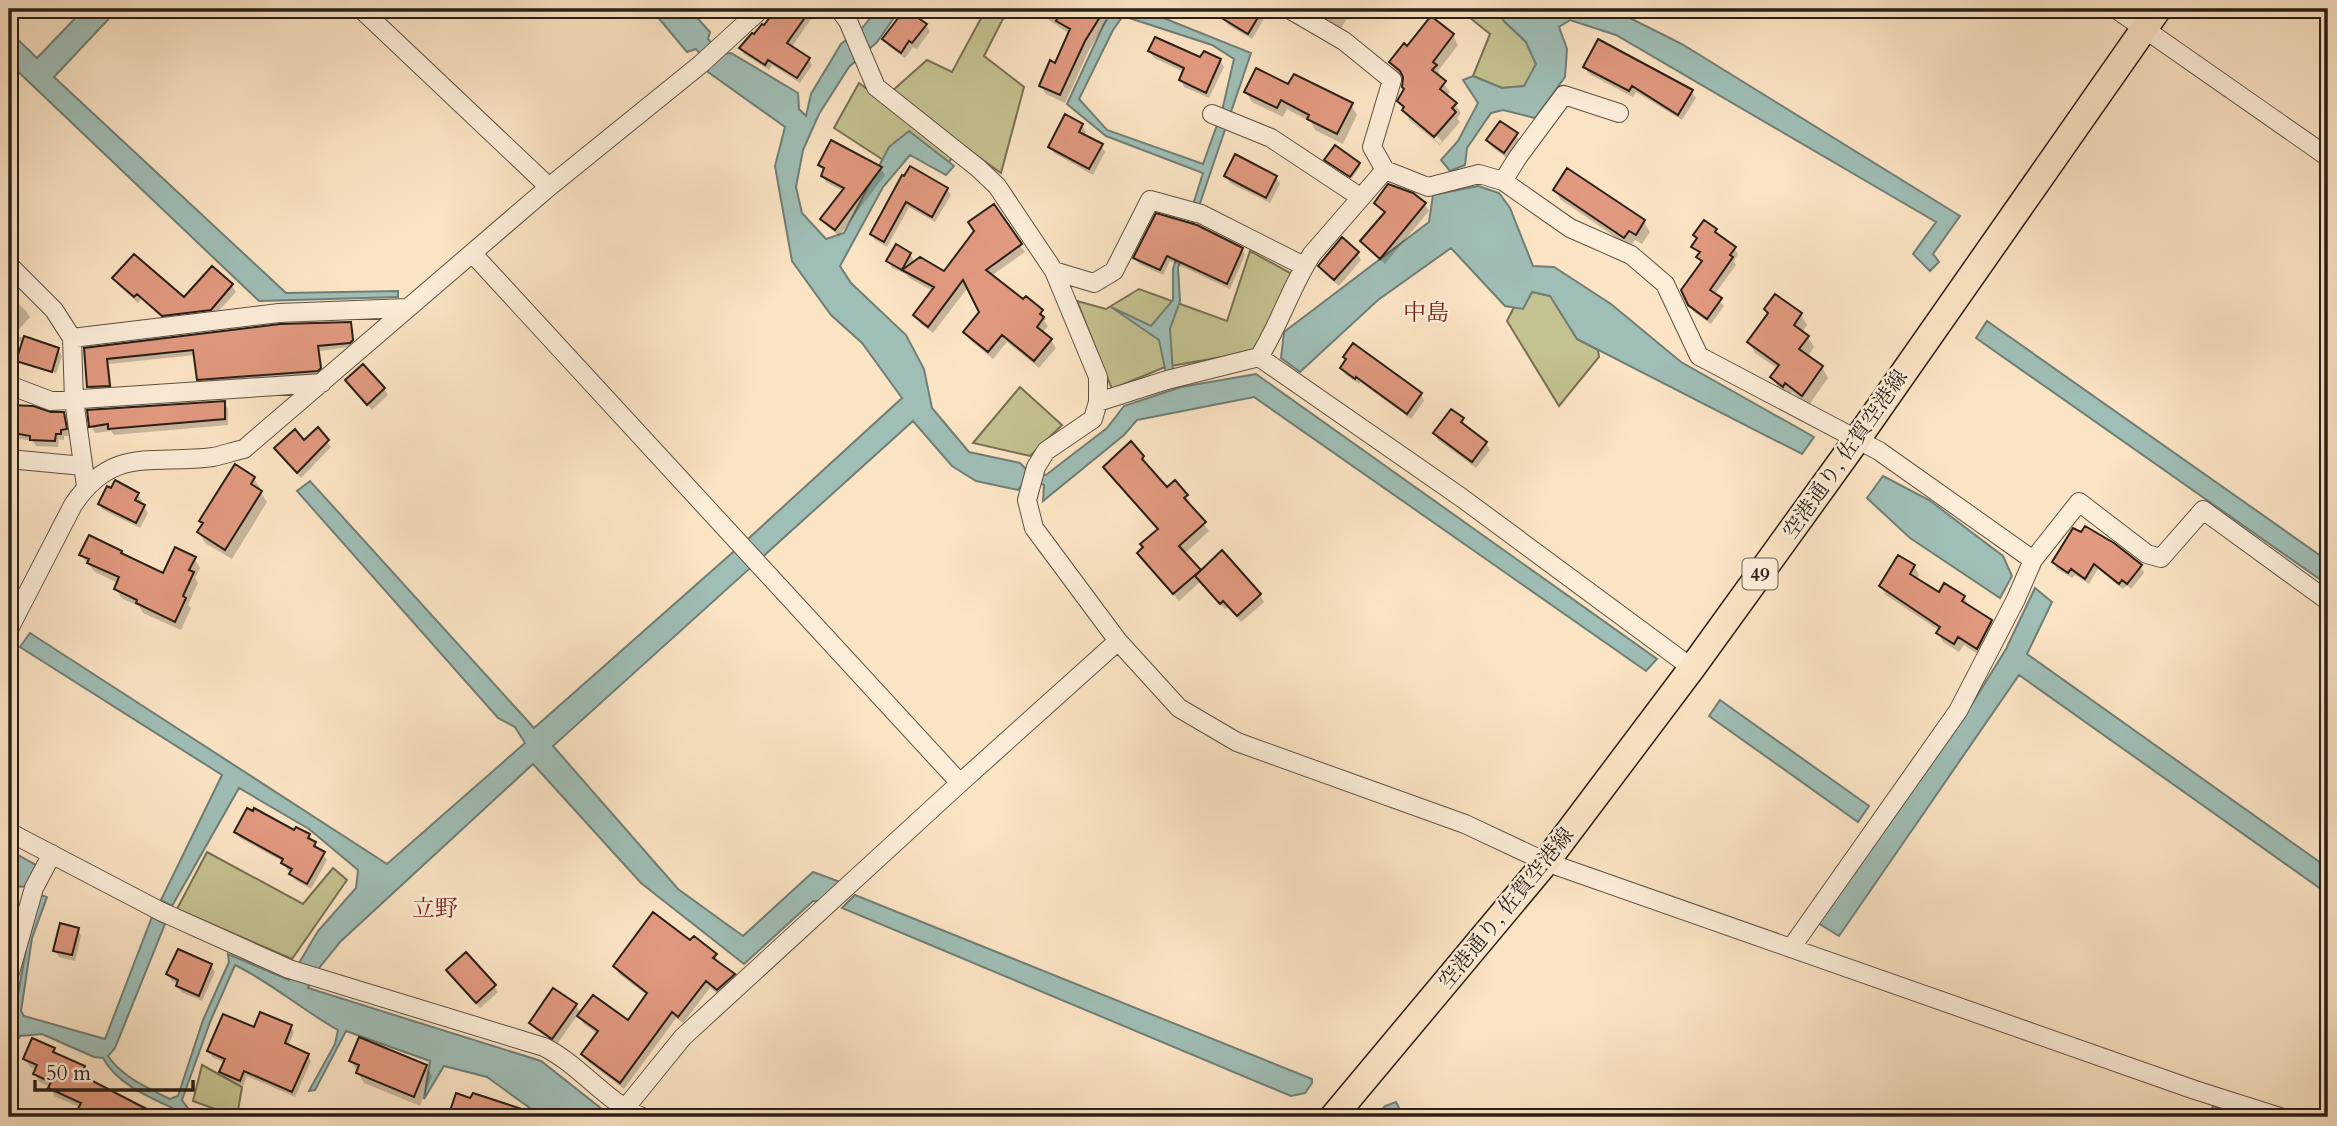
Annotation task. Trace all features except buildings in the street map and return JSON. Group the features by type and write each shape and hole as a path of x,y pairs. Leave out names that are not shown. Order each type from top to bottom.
{"main road":[{"name":"空港通り, 佐賀空港線","path":"1333,1117 1546,862 1692,668 1856,441 2151,18"}],"street":[{"path":"361,9 550,187"},
{"path":"9,629 73,505 86,486 108,470 141,459 213,457 244,449 550,187 721,47 761,9"},
{"path":"839,9 848,21 876,87 997,186 1054,271 1098,377 1098,402 1093,419 1046,451 1033,475 1027,500 1034,528 1118,641 1179,708 1237,742 1465,824 1546,862 2195,1090 2280,1117"},
{"path":"1289,9 1344,41 1392,80 1371,147 1385,170 1428,187 1479,174 1503,181 1570,228 1631,255 1665,284 1699,356 1879,451 2033,560"},
{"path":"2116,9 2151,18 2328,157"},
{"path":"1503,181 1518,156 1564,95 1619,113"},
{"path":"1212,114 1271,138 1360,197"},
{"path":"1098,402 1167,380 1259,357 1275,332 1304,266 1385,170"},
{"path":"1054,271 1094,283 1114,271 1150,200 1193,212 1304,266"},
{"path":"472,253 960,783"},
{"path":"9,265 54,310 72,338 74,400 86,486"},
{"path":"72,338 279,313 407,308"},
{"path":"1259,357 1462,498 1692,668"},
{"path":"9,386 51,401 322,383"},
{"path":"9,459 83,466"},
{"path":"1791,947 1958,711 2033,560 2079,502 2147,554 2161,558 2203,510 2328,601"},
{"path":"621,1113 683,1037 1118,641"},
{"path":"9,832 160,911 289,969 544,1047 557,1054 621,1113 642,1117"},
{"path":"9,976 34,888 52,854"}],"shaded area":[{"path":"986,9 1008,9 984,56 1024,87 1001,173 962,145 946,166 911,143 888,163 834,128 859,83 882,100 927,60 952,72"},
{"path":"1459,9 1496,9 1504,21 1526,42 1536,64 1525,86 1502,88 1473,76 1490,34"},
{"path":"1250,251 1292,274 1256,351 1165,367 1112,389 1077,301 1106,309 1139,289 1227,321"},
{"path":"1532,292 1551,296 1577,339 1598,350 1599,357 1559,406 1507,321 1514,307 1523,308"},
{"path":"1020,387 1062,425 1030,456 973,443"},
{"path":"207,852 303,904 333,868 347,880 292,959 177,909"},
{"path":"202,1065 242,1087 237,1117 193,1101"},
{"path":"2213,1106 2247,1117 2209,1117"}],"water":[{"path":"84,9 118,9 54,77 286,293 398,291 398,297 259,301 9,63 9,31 37,58"},
{"path":"651,9 689,9 710,32 708,39 721,54 731,53 798,93 799,109 806,116 811,94 841,44 864,26 877,9 900,9 877,42 849,67 819,114 803,150 796,187 802,213 826,239 844,233 889,147 909,131 954,166 946,175 910,155 883,187 840,266 851,283 906,335 924,369 932,408 969,452 1020,463 1026,469 1046,475 1107,428 1124,406 1181,387 1256,374 1657,659 1646,671 1254,397 1137,420 1124,435 1043,501 1044,485 1027,479 1018,490 976,481 952,466 913,421 553,746 678,889 743,936 813,872 840,882 823,901 813,901 744,964 641,883 533,764 340,942 319,968 308,988 541,1061 612,1117 560,1117 549,1111 542,1117 532,1117 534,1111 487,1077 444,1066 424,1099 430,1061 346,1031 315,1090 309,1091 335,1044 338,1030 235,965 210,1022 182,1100 190,1111 190,1117 183,1117 181,1112 127,1084 103,1058 94,1057 42,1034 20,1036 14,1046 9,1100 9,1046 28,938 41,895 47,897 32,938 21,1011 24,1016 105,1039 152,917 165,924 115,1048 108,1056 128,1076 170,1099 178,1096 203,1020 229,962 228,954 289,980 318,931 356,888 358,870 309,829 239,788 172,906 161,900 222,775 20,647 30,633 387,864 525,743 515,727 498,718 297,491 310,481 534,728 902,398 862,343 831,315 792,261 775,166 785,127 708,72 709,66 696,49 687,52"},
{"path":"1114,9 1141,9 1251,53 1178,268 1180,301 1170,329 1173,373 1166,373 1159,340 1111,307 1151,326 1173,300 1173,269 1203,173 1106,136 1067,104 1104,24","holes":["1123,16 1212,45 1234,59 1222,111 1203,164 1107,130 1079,99 1113,30"]},
{"path":"1496,9 1612,9 1682,44 1960,216 1933,254 1939,262 1930,271 1913,254 1936,222 1616,35 1570,20 1559,27 1567,49 1565,77 1535,118 1503,110 1491,113 1467,148 1465,165 1450,171 1441,160 1458,141 1478,103 1463,80 1473,76 1502,88 1524,86 1536,64 1526,42 1504,21"},
{"path":"1478,186 1499,193 1510,208 1533,266 1554,267 1611,304 1681,362 1814,437 1802,454 1577,339 1550,296 1532,292 1523,309 1505,306 1451,248 1378,300 1300,372 1281,358 1284,332 1429,222 1433,195"},
{"path":"1987,321 2328,561 2328,585 1976,338"},
{"path":"1883,476 1929,500 2003,556 2012,576 2000,598 1910,538 1867,498"},
{"path":"2035,588 2052,602 2027,654 2328,868 2328,894 2019,675 1839,936 1818,923 1964,717 2006,649"},
{"path":"1720,700 1869,806 1858,822 1709,716"},
{"path":"9,850 36,865 29,887 9,886"},
{"path":"855,895 1312,1079 1312,1083 1305,1093 1291,1096 842,908"},
{"path":"1396,1102 1400,1110 1394,1117 1375,1117 1385,1106"}],"district":[{"name":"中島","path":"1426,312"},
{"name":"立野","path":"435,908"}]}
